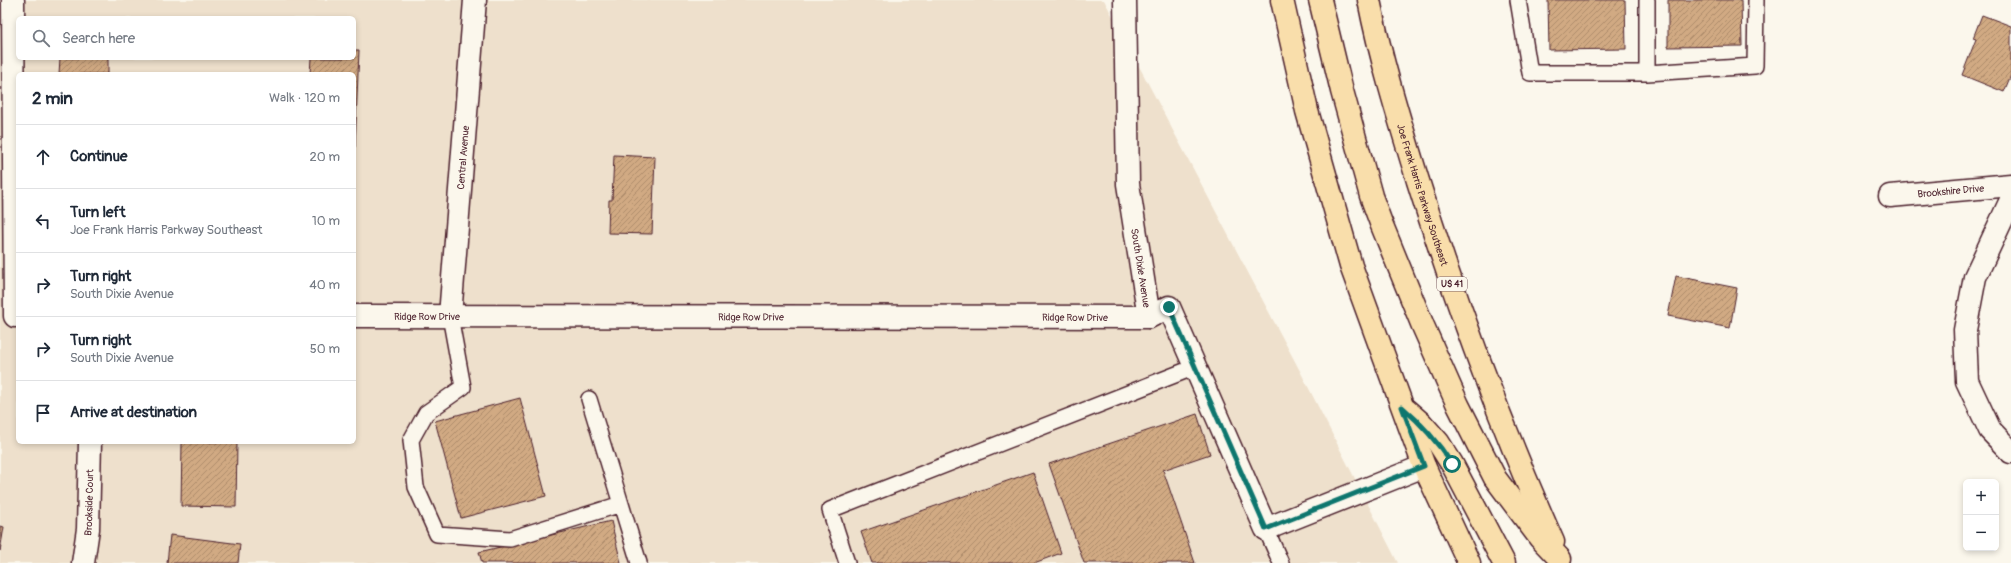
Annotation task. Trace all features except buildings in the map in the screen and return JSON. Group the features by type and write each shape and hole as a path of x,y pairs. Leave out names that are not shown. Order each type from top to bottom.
{"main road":[{"path":"1282,0 1306,111 1351,266 1424,466 1469,563"},
{"path":"1320,0 1342,91 1371,196 1423,326 1458,405 1494,478 1540,538 1561,561"},
{"name":"Joe Frank Harris Parkway Southeast","path":"1369,0 1396,111 1433,231 1509,436 1533,497 1561,561"},
{"path":"1402,407 1422,424 1438,442 1452,464 1504,563"}],"street":[{"path":"11,316 14,0"},
{"name":"Central Avenue","path":"450,316 475,0"},
{"name":"South Dixie Avenue","path":"1125,0 1128,184 1149,317 1169,307 1266,529"},
{"name":"Brookshire Drive","path":"1890,196 2011,185"},
{"path":"2011,200 1975,277 1965,330 1967,381 1990,430 2011,452"},
{"name":"Ridge Row Drive","path":"356,316 1149,317"},
{"name":"Brookside Court","path":"83,563 88,529 90,444"},
{"path":"1266,529 1424,466"}],"lane":[{"path":"1518,0 1530,73 1648,73 1755,66 1756,0"},
{"path":"1647,0 1648,73"},
{"path":"450,316 463,387 426,413 410,440 416,487 437,534 510,539 621,504"},
{"path":"846,563 830,510 1195,367"},
{"path":"589,399 639,563"},
{"path":"1266,529 1281,563"}],"shaded area":[{"path":"0,0 1104,0 1299,369 1398,563 0,563"}],"route":[{"path":"1169,307 1266,529 1424,466 1402,407 1422,424 1438,442 1452,464"}]}
